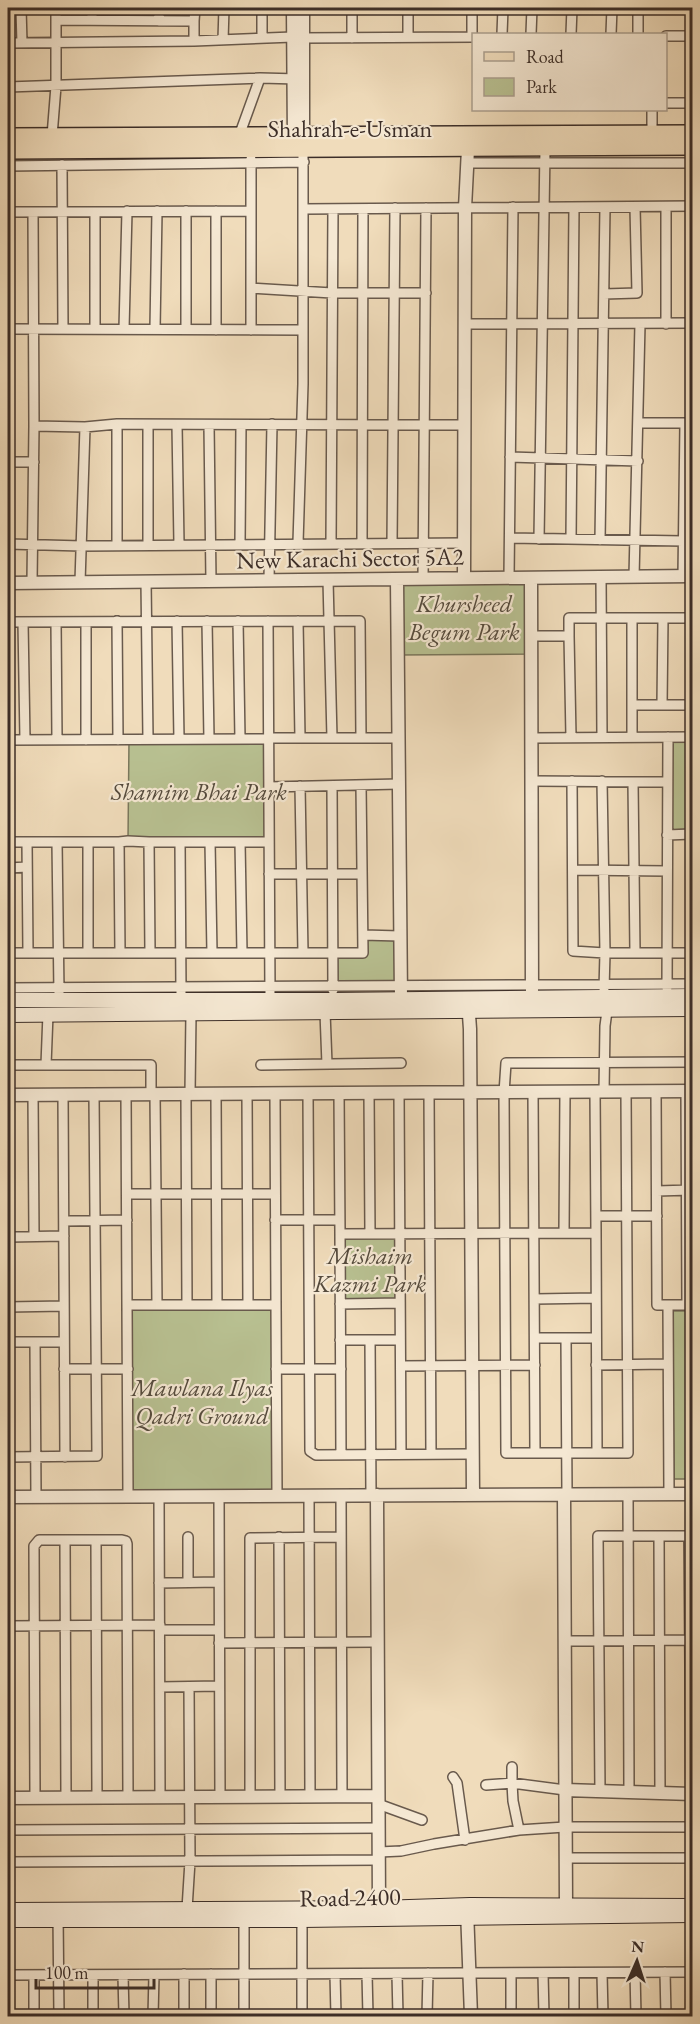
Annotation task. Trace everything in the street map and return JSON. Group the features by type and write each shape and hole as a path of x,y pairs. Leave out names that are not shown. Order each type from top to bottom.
{"main road":[{"name":"Shahrah-e-Usman","path":"8,151 251,157 300,147 693,133"},
{"name":"Shahrah-e-Usman","path":"8,136 239,136 300,147 468,156 545,156 693,147"},
{"path":"8,1000 59,994 270,994 330,1000 468,1004 605,998 667,990 693,996"},
{"path":"8,1015 191,1013 401,992 468,1004 532,992 693,1009"},
{"name":"Road 2400","path":"8,1910 58,1915 302,1920 566,1905 693,1906"},
{"name":"Road 2400","path":"8,1920 58,1915 187,1909 379,1908 467,1912 693,1915"}],"street":[{"path":"21,8 22,43"},
{"path":"52,136 56,86 56,8"},
{"path":"92,8 92,20"},
{"path":"159,8 159,21"},
{"path":"194,41 195,8"},
{"path":"223,40 224,8"},
{"path":"262,8 262,38"},
{"path":"293,8 298,38 300,147 304,209 302,424 298,543"},
{"path":"298,38 303,8"},
{"path":"352,8 352,38"},
{"path":"408,8 408,37"},
{"path":"472,8 473,33"},
{"path":"502,33 503,8"},
{"path":"531,33 532,8"},
{"path":"572,8 572,33"},
{"path":"611,33 612,8"},
{"path":"638,8 638,33"},
{"path":"56,20 195,21"},
{"path":"667,36 693,36"},
{"path":"8,43 472,37"},
{"path":"8,87 260,78 298,79"},
{"path":"239,136 260,78"},
{"path":"667,103 693,104"},
{"path":"652,111 652,133"},
{"path":"464,578 465,208 468,156"},
{"path":"539,539 545,156 693,163"},
{"path":"8,166 251,157 251,330"},
{"path":"62,165 63,329"},
{"path":"304,209 693,206"},
{"path":"509,578 513,207"},
{"path":"571,539 574,207"},
{"path":"600,540 605,207"},
{"path":"604,294 637,293 635,207"},
{"path":"666,207 666,324"},
{"path":"392,543 395,208"},
{"path":"423,579 426,208"},
{"path":"331,543 333,209"},
{"path":"362,543 363,209"},
{"path":"124,329 127,211"},
{"path":"155,329 157,211"},
{"path":"186,211 186,329"},
{"path":"216,211 216,330"},
{"path":"8,212 250,211"},
{"path":"32,582 33,212"},
{"path":"94,329 95,212"},
{"path":"251,288 332,293 426,293"},
{"path":"465,324 693,323"},
{"path":"634,577 640,324"},
{"path":"8,329 303,330"},
{"path":"639,423 689,423 688,576"},
{"path":"34,426 84,427 117,424 465,425"},
{"path":"117,424 117,545"},
{"path":"240,544 241,424"},
{"path":"269,580 272,424"},
{"path":"148,425 148,545"},
{"path":"177,425 178,544"},
{"path":"209,425 211,581"},
{"path":"80,582 84,427"},
{"path":"510,457 638,460"},
{"path":"8,462 34,462"},
{"path":"510,538 688,540"},
{"path":"8,544 82,546 464,543"},
{"name":"New Karachi Sector 5A2","path":"8,583 688,576"},
{"path":"601,577 602,737"},
{"path":"397,580 401,992 532,992 531,579"},
{"path":"328,580 332,738"},
{"path":"146,581 148,739"},
{"path":"571,737 569,618 693,618"},
{"path":"632,618 632,737"},
{"path":"662,705 663,618"},
{"path":"117,621 118,740"},
{"path":"177,621 179,739"},
{"path":"207,621 209,739"},
{"path":"238,621 240,739"},
{"path":"268,621 270,994"},
{"path":"298,621 300,738"},
{"path":"8,622 360,621 362,738"},
{"path":"23,622 25,740"},
{"path":"56,622 57,740"},
{"path":"86,622 86,740"},
{"path":"532,636 569,636"},
{"path":"632,705 693,705"},
{"path":"668,737 667,990 693,984"},
{"path":"532,738 693,737"},
{"path":"8,740 398,738"},
{"path":"532,781 667,782"},
{"path":"572,781 573,951 693,953"},
{"path":"597,1453 596,1216 600,1092 605,1062 602,781"},
{"path":"633,782 635,953"},
{"path":"269,787 399,784"},
{"path":"8,953 363,953 361,785"},
{"path":"300,786 303,953"},
{"path":"327,1064 332,953 332,786"},
{"path":"667,835 693,834"},
{"path":"8,842 269,842"},
{"path":"27,842 28,953"},
{"path":"8,988 59,994 57,842"},
{"path":"88,842 88,953"},
{"path":"119,842 120,953"},
{"path":"149,842 150,953"},
{"path":"180,842 181,994"},
{"path":"210,842 212,953"},
{"path":"240,842 242,953"},
{"path":"8,867 27,867"},
{"path":"573,870 667,871"},
{"path":"269,874 362,874"},
{"path":"363,935 400,936"},
{"path":"468,1004 473,1495"},
{"path":"187,1305 186,1194 191,1013"},
{"path":"46,1065 48,1014"},
{"path":"626,1092 628,1453 506,1453 504,1092 506,1063 693,1062"},
{"path":"261,1065 401,1063"},
{"path":"8,1065 151,1065 157,1305"},
{"path":"8,1095 689,1091 690,1305 657,1305 656,1092"},
{"path":"533,1092 535,1453"},
{"path":"564,1232 565,1092"},
{"path":"339,1093 341,1455"},
{"path":"369,1093 370,1234"},
{"path":"399,1093 401,1454"},
{"path":"429,1093 431,1454"},
{"path":"126,1094 129,1496"},
{"path":"216,1094 217,1305"},
{"path":"247,1094 248,1305"},
{"path":"275,1094 277,1496"},
{"path":"308,1094 310,1451 316,1455 472,1454"},
{"path":"33,1095 34,1236"},
{"path":"63,1095 65,1457"},
{"path":"8,1457 97,1456 94,1095"},
{"path":"657,1191 689,1190"},
{"path":"126,1194 275,1194"},
{"path":"596,1216 657,1216"},
{"path":"275,1221 340,1220"},
{"path":"64,1221 127,1221"},
{"path":"340,1234 596,1233"},
{"path":"8,1237 64,1236"},
{"path":"535,1299 596,1298"},
{"path":"340,1305 400,1303"},
{"path":"127,1305 276,1305"},
{"path":"668,1305 669,1494"},
{"path":"8,1307 64,1306"},
{"path":"535,1338 596,1338"},
{"path":"566,1338 564,1641 566,1905"},
{"path":"340,1340 400,1340"},
{"path":"370,1340 370,1455 374,1496 378,1642 379,1908"},
{"path":"8,1342 64,1342"},
{"path":"35,1342 36,1497"},
{"path":"597,1365 668,1364"},
{"path":"401,1366 535,1365"},
{"path":"64,1369 128,1369"},
{"path":"276,1369 341,1369"},
{"path":"628,1494 629,1792"},
{"path":"8,1497 693,1494"},
{"path":"159,1496 160,1797"},
{"path":"219,1496 220,1797"},
{"path":"309,1496 310,1796"},
{"path":"341,1496 342,1796"},
{"path":"486,1785 512,1783 565,1790 600,1792 629,1792 660,1794 692,1794 689,1536 598,1536 600,1792"},
{"path":"659,1536 660,1794"},
{"path":"188,1537 188,1582"},
{"path":"279,1537 280,1797"},
{"path":"250,1797 250,1538 341,1537"},
{"path":"35,1798 34,1546 39,1540 122,1540 127,1544 128,1797"},
{"path":"65,1541 66,1797"},
{"path":"96,1541 97,1797"},
{"path":"159,1582 219,1582"},
{"path":"8,1626 127,1625 219,1630"},
{"path":"564,1641 691,1640"},
{"path":"219,1643 378,1642"},
{"path":"160,1687 219,1686"},
{"path":"187,1909 190,1861 189,1687"},
{"path":"512,1767 513,1801 519,1830"},
{"path":"453,1777 457,1783 465,1840"},
{"path":"8,1798 342,1796 378,1800 412,1818 422,1820"},
{"path":"8,1862 190,1861 379,1856 519,1830 565,1827 693,1827"},
{"path":"8,1830 379,1828"},
{"path":"566,1858 693,1858"},
{"path":"467,1912 471,2016"},
{"path":"58,1915 59,2016"},
{"path":"244,1920 244,2016"},
{"path":"302,1920 302,2016"},
{"path":"602,1972 603,2016"},
{"path":"635,1972 636,2016"},
{"path":"665,1972 666,2016"},
{"path":"8,1975 693,1972"},
{"path":"427,2016 428,1973"},
{"path":"511,2016 512,1973"},
{"path":"543,1973 544,2016"},
{"path":"574,1973 574,2016"},
{"path":"153,2016 154,1974"},
{"path":"184,1974 184,2016"},
{"path":"211,1974 211,2016"},
{"path":"335,1974 336,2016"},
{"path":"368,1974 368,2016"},
{"path":"397,1974 398,2016"},
{"path":"34,1975 34,2016"},
{"path":"93,1975 93,2016"},
{"path":"123,1975 124,2016"}],"green space":[{"name":"Khursheed Begum Park","path":"531,579 532,654 398,655 397,580"},
{"name":"Shamim Bhai Park","path":"129,740 270,741 269,842 128,841"},
{"path":"670,740 692,740 692,829 670,830"},
{"path":"366,937 398,937 398,986 335,986 334,955 365,954"},
{"name":"Mishaim Kazmi Park","path":"340,1234 400,1234 400,1303 340,1304"},
{"name":"Mawlana Ilyas Qadri Ground","path":"130,1306 274,1306 275,1496 130,1497"},
{"path":"672,1311 692,1311 692,1479 674,1479"}]}
